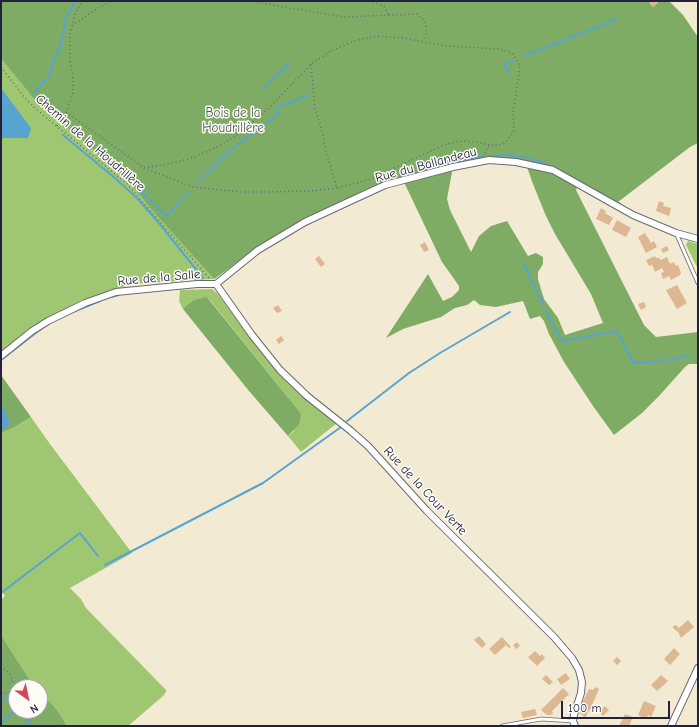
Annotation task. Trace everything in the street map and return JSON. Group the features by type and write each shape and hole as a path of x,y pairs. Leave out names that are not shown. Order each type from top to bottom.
{"street":[{"name":"Rue du Ballandeau","path":"216,284 258,250 305,222 348,202 391,183 453,167 486,161 505,160 553,170 633,215 676,233 698,239"},
{"name":"Rue de la Salle","path":"1,356 48,320 85,303 116,292 197,284 216,284"},
{"name":"Rue de la Cour Verte","path":"216,284 262,348 280,370 307,396 372,450 427,511 554,637 572,658 579,670 582,682 581,693 575,708 574,723"},
{"path":"672,726 698,668"}],"lane":[{"path":"676,233 698,283"},
{"path":"502,726 540,719 574,723"}],"path":[{"path":"57,126 66,112 73,93 70,36 74,17 82,1"},
{"path":"72,26 111,1"},
{"path":"254,1 344,17 417,14 426,21 427,33 422,41"},
{"path":"369,1 384,6 388,15"},
{"path":"66,112 144,168 194,187 267,192 309,191 337,188 371,179 446,144 462,141 490,145 505,143 514,131 512,113 520,66 512,53 498,49 446,46 422,41 376,36 354,41 331,51 311,64 271,106 240,133 221,145 197,156 174,163 144,168"},
{"path":"311,64 315,108 337,188"},
{"name":"Chemin de la Houdrillère","path":"1,66 31,104 127,184 209,278 216,284"},
{"path":"486,161 485,152 490,145"},
{"path":"1,666 11,675 14,686 8,693 1,693"}],"green space":[{"name":"Bois de la Houdrillère","path":"1,1 651,1 653,7 659,1 669,1 683,15 698,37 698,143 690,147 614,205 578,185 576,190 644,325 656,337 698,332 698,364 689,364 685,367 642,413 614,435 564,362 549,334 544,321 540,316 530,319 523,301 496,307 480,305 474,300 467,305 455,308 441,317 403,329 386,338 428,274 443,301 452,297 459,290 459,286 442,262 403,180 384,181 304,219 263,244 214,279 153,211 125,177 33,98 1,58","holes":["505,160 526,164 546,216 591,294 603,323 565,335 558,318 544,299 538,279 538,272 543,264 543,257 536,253 528,256 507,221 491,226 479,236 471,252 450,210 447,199 453,167"]},
{"path":"1,57 33,98 125,177 214,279 132,284 82,300 32,326 1,352"},
{"path":"688,241 698,244 698,269 686,245"},
{"path":"212,289 217,293 259,350 282,377 337,423 301,452 288,436 293,432 299,411 210,300 207,297 183,309 179,301 180,290"},
{"path":"207,297 299,411 301,416 299,424 288,436 249,391 183,309 194,300"},
{"path":"1,375 31,417 13,428 1,433"},
{"path":"31,417 132,553 70,588 81,599 86,608 166,690 163,696 128,726 67,726 58,711 48,700 48,679 30,679 1,635 1,600 5,596 1,590 1,433 13,428"},
{"path":"1,635 30,679 8,679 8,719 48,719 48,700 58,711 67,726 1,726"}],"water":[{"path":"1,88 31,128 28,138 1,138"},
{"path":"1,404 8,418 9,424 1,430"}],"building":[{"path":"651,1 658,1 653,7 649,3"},
{"path":"659,201 664,203 663,206 671,208 669,216 656,211"},
{"path":"601,208 606,211 605,213 613,218 609,225 596,219"},
{"path":"617,220 631,228 626,237 612,230"},
{"path":"645,233 651,243 654,241 657,247 646,253 638,237"},
{"path":"425,242 429,250 424,252 420,245"},
{"path":"667,246 669,250 663,253 661,249"},
{"path":"319,256 325,264 321,267 315,259"},
{"path":"655,256 661,260 667,257 670,264 674,262 676,266 678,265 681,273 680,275 671,280 669,276 663,279 661,273 664,272 662,268 655,272 652,265 649,266 646,260"},
{"path":"677,285 687,303 677,309 666,290"},
{"path":"644,302 646,307 641,310 638,304"},
{"path":"278,305 282,311 277,313 273,308"},
{"path":"281,336 284,340 279,344 276,340"},
{"path":"688,620 694,627 680,637 679,633 673,628 673,626 676,625 679,628"},
{"path":"479,636 486,644 482,648 474,640"},
{"path":"502,637 511,647 509,648 506,645 495,655 489,649"},
{"path":"517,642 520,646 516,649 513,645"},
{"path":"674,648 680,654 670,665 664,659"},
{"path":"535,651 540,656 542,654 545,658 537,666 528,657"},
{"path":"617,657 621,661 617,665 613,661"},
{"path":"566,673 570,679 561,685 557,679"},
{"path":"546,675 553,682 549,685 542,679"},
{"path":"661,675 668,681 657,691 651,685"},
{"path":"595,687 599,689 592,705 599,708 597,712 590,709 585,718 578,711 589,689 593,690"},
{"path":"563,688 569,694 552,711 553,713 551,715 547,715 541,710"},
{"path":"644,701 656,706 651,717 648,715 646,719 638,715"},
{"path":"605,706 609,710 603,716 599,712"},
{"path":"535,709 537,715 523,718 521,712"},
{"path":"625,714 633,717 629,726 619,726"}],"waterway":[{"path":"34,93 49,76 61,44 66,18 75,1"},
{"path":"524,56 617,19"},
{"path":"511,75 504,64 514,61"},
{"path":"263,88 289,63"},
{"path":"199,182 227,153 278,114 276,108 309,95"},
{"path":"63,135 138,199 203,278"},
{"path":"489,156 509,155 525,157 544,163 553,168"},
{"path":"400,178 462,160 483,156"},
{"path":"137,189 166,216 188,193"},
{"path":"336,204 354,196"},
{"path":"615,201 620,204"},
{"path":"523,263 543,304"},
{"path":"111,297 119,295"},
{"path":"73,312 100,301"},
{"path":"546,311 562,341 617,331 633,363 663,361 688,356"},
{"path":"347,421 409,373 510,312"},
{"path":"1,360 41,329"},
{"path":"105,565 263,483 341,427"},
{"path":"1,593 80,533 98,556"},
{"path":"1,701 8,696"},
{"path":"1,722 8,717"},
{"path":"23,726 30,720"}]}
